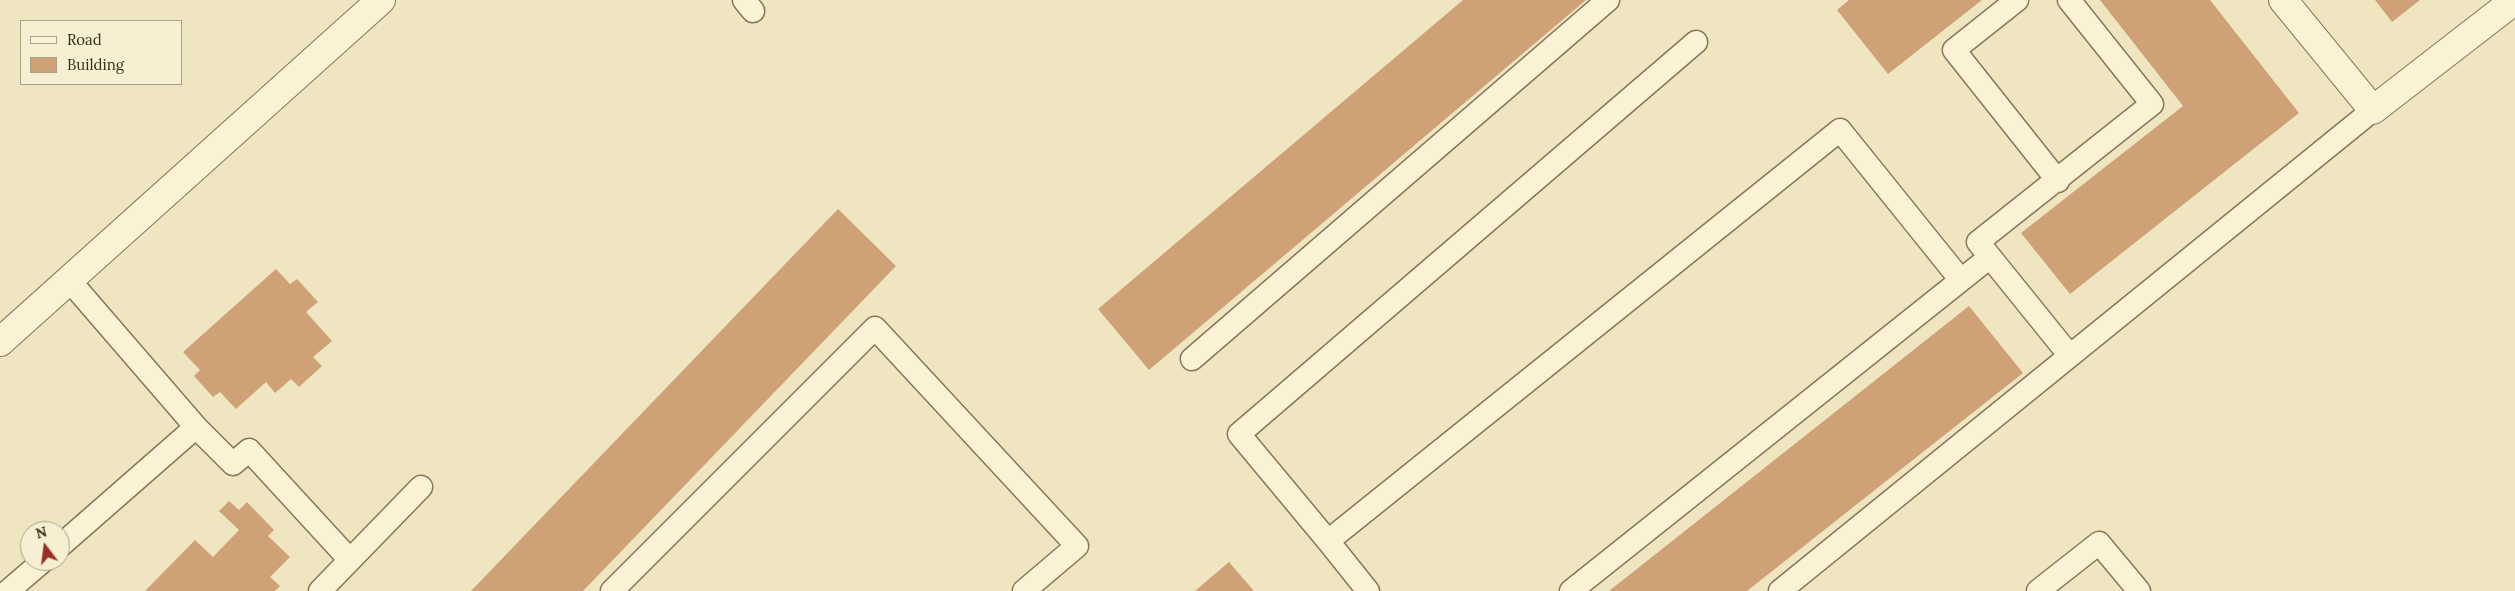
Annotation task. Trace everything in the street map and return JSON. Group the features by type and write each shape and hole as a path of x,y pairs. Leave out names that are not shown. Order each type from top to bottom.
{"street":[{"path":"0,342 381,0"},
{"path":"2283,0 2373,110 2515,0"}],"lane":[{"path":"1192,359 1608,0"},
{"path":"2017,0 1954,50 2058,181"},
{"path":"2069,0 2152,104 2058,181 1978,242 2070,356"},
{"path":"1368,591 1239,434 1696,42"},
{"path":"1780,591 2373,110"},
{"path":"1328,541 1840,130 1960,279"},
{"path":"1572,591 1960,279 1990,257"},
{"path":"69,280 196,427 233,464 250,450 350,560"},
{"path":"612,591 875,328 1077,546 1024,591"},
{"path":"70,537 196,427"},
{"path":"320,591 421,487"},
{"path":"2038,591 2099,543 2139,591"},
{"path":"8,591 31,571"}],"building":[{"path":"1463,0 1586,0 1149,370 1098,309"},
{"path":"1849,0 1982,0 1888,74 1837,10"},
{"path":"2100,0 2210,0 2299,113 2070,294 2021,233 2183,106"},
{"path":"2375,0 2420,0 2392,22"},
{"path":"838,209 896,266 583,591 471,591"},
{"path":"276,269 290,284 297,279 318,302 306,312 332,341 313,357 322,366 299,387 291,379 275,393 266,382 236,409 220,392 213,397 194,376 200,370 183,352"},
{"path":"1969,306 2023,373 1747,591 1609,591"},
{"path":"229,501 239,510 247,502 274,530 268,536 290,557 270,577 280,586 275,591 145,591 195,540 213,557 239,530 219,511"},
{"path":"1229,562 1254,591 1195,591"}]}
